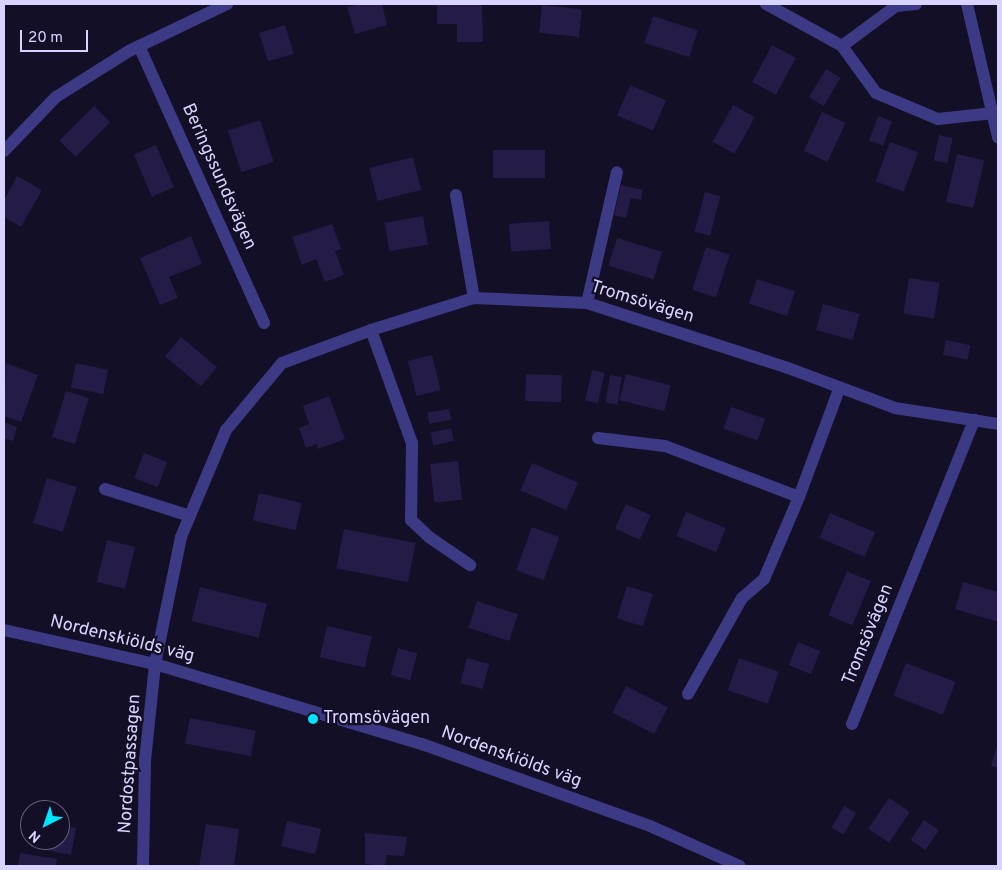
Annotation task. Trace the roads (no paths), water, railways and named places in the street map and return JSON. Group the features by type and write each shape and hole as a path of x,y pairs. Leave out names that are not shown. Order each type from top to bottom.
{"street":[{"path":"4,151 56,97 139,46 227,4"},
{"path":"766,4 842,46 876,92 938,119 994,113"},
{"path":"842,46 896,6 916,4"},
{"path":"968,4 998,137"},
{"name":"Beringssundsvägen","path":"139,46 264,323"},
{"path":"587,303 617,172"},
{"path":"456,195 474,298"},
{"name":"Tromsövägen","path":"155,664 181,537 226,430 282,363 371,330 474,298 587,303 840,387 895,408 998,424"},
{"path":"371,330 412,443 411,520 429,537 470,566"},
{"path":"688,694 742,598 764,579 799,497 840,387"},
{"name":"Tromsövägen","path":"852,724 974,420"},
{"path":"598,438 665,446 799,497"},
{"path":"105,489 190,516"},
{"name":"Nordenskiölds väg","path":"4,630 155,664 422,744 650,826 740,866"},
{"name":"Nordostpassagen","path":"142,866 145,761 155,664"}],"place":[{"name":"Tromsövägen","path":"313,719"}]}
